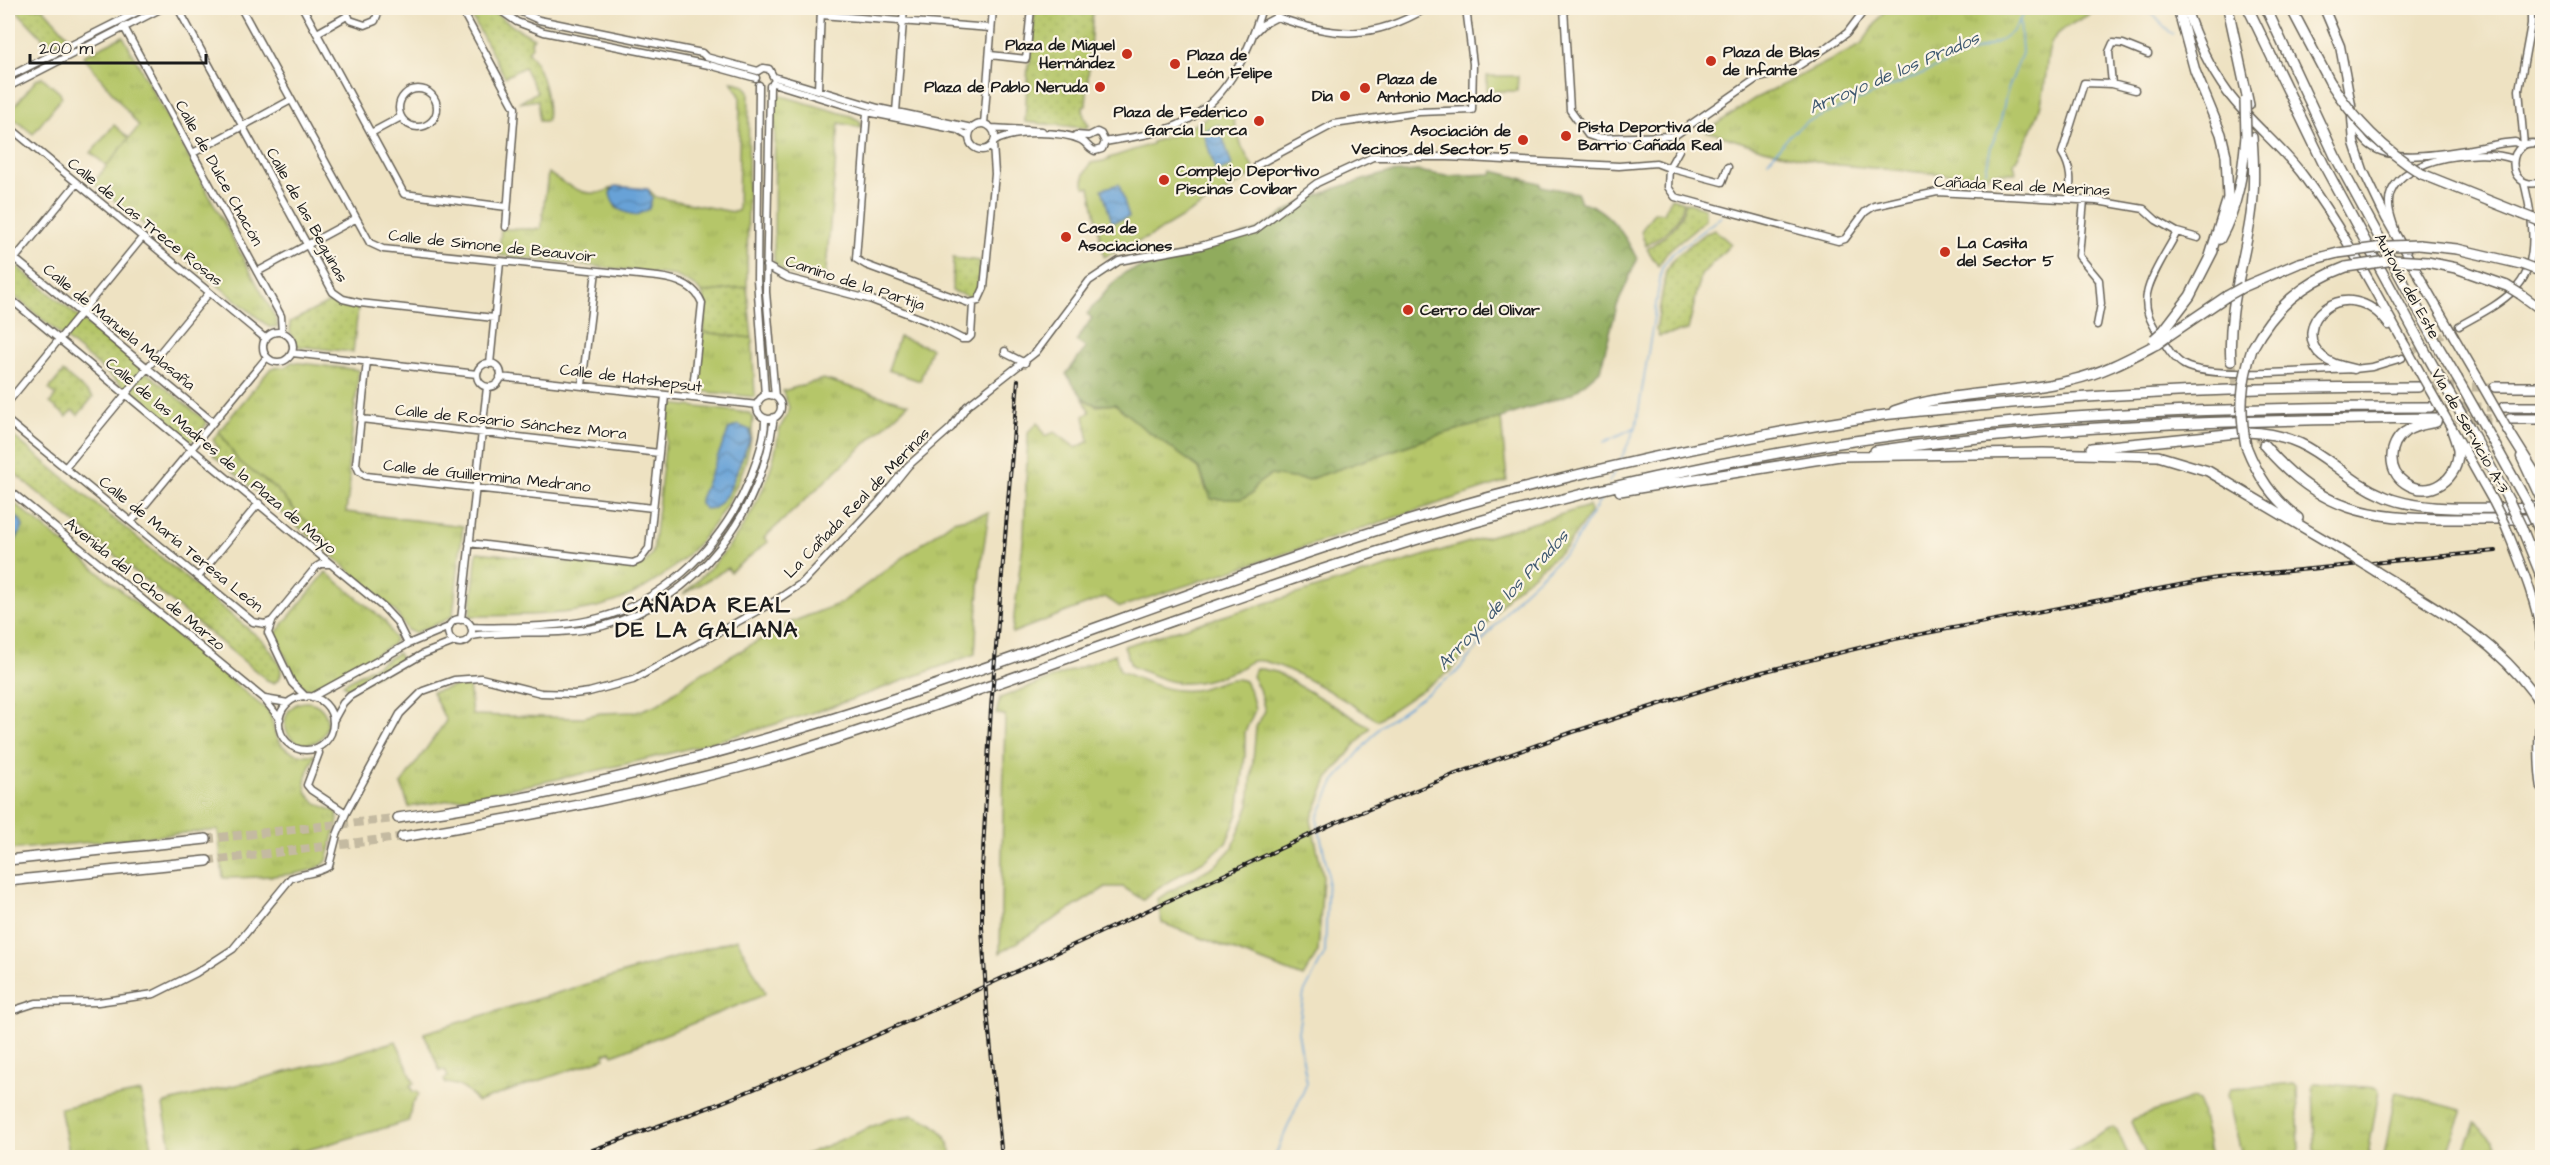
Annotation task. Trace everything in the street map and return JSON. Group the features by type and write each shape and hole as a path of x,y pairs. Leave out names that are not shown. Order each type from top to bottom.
{"highway":[{"path":"2178,8 2194,71 2221,134 2226,155 2228,198 2210,256"},
{"path":"2228,8 2247,103 2254,180 2251,213 2232,313 2231,361"},
{"name":"Autovía del Este","path":"2248,8 2324,165 2509,501 2542,578"},
{"name":"Autovía del Este","path":"2266,8 2336,156 2438,346 2540,522 2542,538"},
{"path":"2291,8 2330,82 2350,112 2371,135 2422,174 2542,222"},
{"path":"2166,333 2190,296 2232,218 2243,176 2249,136"},
{"path":"1881,416 1908,406 1959,396 2072,380 2109,369 2134,356 2166,333 2243,287 2299,263 2338,253 2419,245 2457,249 2521,264 2540,271"},
{"path":"2330,542 2283,507 2257,472 2247,446 2240,405 2242,382 2252,349 2273,315 2288,299 2311,283 2346,267 2394,260 2427,262 2456,268 2507,286 2542,310"},
{"path":"398,818 572,788 778,735 917,690 1283,561 1447,509 1584,473 1699,448 1881,416 2071,398 2298,387 2418,387"},
{"path":"2495,387 2542,387"},
{"path":"402,837 530,816 692,780 783,755 924,709 1365,555 1573,496 1689,470 1884,437 2070,417 2238,409 2430,407"},
{"path":"2504,407 2542,407"},
{"path":"2542,420 2523,419 2508,423 2534,472 2542,480"},
{"path":"1573,496 1840,456 2070,429 2243,421 2439,420 2405,432 2393,448 2393,465 2400,479 2415,488 2432,489 2444,484 2451,477 2458,450 2451,427"},
{"path":"2043,453 2263,432 2302,442 2361,483 2386,497 2408,504 2429,507 2542,507"},
{"path":"2264,445 2282,466 2319,494 2342,506 2369,514 2400,519 2540,522"},
{"path":"1840,456 2128,454 2158,456 2185,463 2229,482 2330,542 2481,638 2502,655 2535,694 2542,709"},
{"path":"8,860 206,839"},
{"path":"8,881 207,861"}],"main road":[{"name":"Vía de Servicio A-3","path":"2186,8 2196,38 2208,63 2230,95 2304,176 2338,225 2423,378 2459,437 2505,525 2525,577 2541,634 2539,766 2542,788"},
{"name":"Vía de Servicio A-3","path":"2324,8 2340,46 2351,105 2354,143 2363,170 2447,325 2508,423 2542,501"},
{"path":"2354,369 2335,364 2323,357 2315,347 2312,334 2314,321 2320,311 2333,303 2353,300 2372,308 2384,319 2406,348"}],"street":[{"path":"8,77 145,8"},
{"path":"8,87 162,8"},
{"name":"Calle de las Beguinas","path":"178,8 329,287 343,299 360,303 494,318"},
{"name":"Calle de Simone de Beauvoir","path":"241,8 355,219 365,236 376,247 669,279 695,291 702,303 702,310 692,398"},
{"path":"303,8 404,194 507,207"},
{"path":"345,8 347,16 354,24 365,25 375,21 380,8"},
{"path":"461,8 515,108 506,227"},
{"path":"497,8 517,22 544,32 709,65 758,82 772,82 818,90 896,112 972,128 984,124 992,128 1089,135 1097,132 1106,142"},
{"path":"512,8 539,20 702,53 706,57 758,71 763,68 769,69 772,82 766,266 775,397"},
{"path":"818,90 821,8"},
{"path":"896,112 904,8"},
{"path":"984,124 993,8"},
{"path":"990,55 1026,59 1031,8"},
{"path":"1277,8 1277,16"},
{"path":"1254,34 1277,16 1318,30 1373,32 1392,26 1427,8"},
{"path":"1257,165 1334,124 1419,112 1472,110 1473,64 1466,8"},
{"path":"1564,8 1570,110 1588,135 1598,138 1674,136 1756,79 1792,70 1829,46 1847,33 1866,8"},
{"path":"1261,10 1263,19 1268,21"},
{"path":"981,150 1008,135 1026,133 1066,136 1087,144 1095,151 1102,149 1106,142 1163,130 1179,124 1202,110 1232,79 1254,34 1261,10"},
{"path":"821,15 991,28"},
{"path":"2459,326 2501,301 2516,288 2524,277 2531,258 2529,202 2524,182 2514,169 2513,159 2523,145 2519,90 2531,24 2530,15"},
{"path":"317,33 347,16"},
{"name":"Calle de Dulce Chacón","path":"124,27 281,316 282,333"},
{"path":"2112,84 2109,52 2113,43 2123,44 2148,54"},
{"path":"758,71 756,279 765,396"},
{"path":"772,82 867,112 958,130 969,137 973,146 981,150 993,164"},
{"path":"2069,199 2072,176 2068,162 2062,153 2084,83 2112,84 2135,90"},
{"path":"424,90 434,98 436,116 428,125 416,127 405,122 401,117 399,111 402,98 411,91 424,90"},
{"path":"193,153 291,100"},
{"path":"2351,105 2359,132 2369,146 2385,153 2420,155 2515,142 2523,145 2541,144"},
{"path":"867,112 856,259 866,265 973,304 983,296 984,288 995,174 993,164 995,137 992,128"},
{"path":"371,134 401,117"},
{"name":"Calle de Las Trece Rosas","path":"8,126 266,339"},
{"path":"969,137 972,128"},
{"path":"8,140 14,132"},
{"path":"1087,144 1089,135"},
{"path":"1679,150 1669,168 1722,182 1728,167"},
{"path":"2396,234 2390,211 2391,192 2396,183 2411,170 2437,160 2481,153 2497,153 2513,159"},
{"name":"La Cañada Real de Merinas","path":"8,1012 36,1003 98,1002 154,994 196,973 233,949 291,878 302,873 321,872 329,866 337,835 346,813 400,714 423,691 454,680 481,678 541,693 589,692 633,680 775,601 802,582 878,503 908,466 951,428 967,406 1012,370 1025,363 1036,352 1089,281 1119,261 1201,246 1255,230 1317,183 1373,157 1448,157 1620,166 1656,163 1669,168"},
{"name":"Cañada Real de Merinas","path":"1669,168 1668,187 1676,197 1838,241 1845,239 1865,212 1874,206 1908,196 1937,192 2084,200 2144,209 2156,220 2177,232 2198,238"},
{"path":"2524,182 2539,183 2529,202"},
{"path":"8,267 76,184"},
{"path":"2084,200 2079,255 2099,280 2101,304 2097,325"},
{"path":"257,272 355,219"},
{"path":"2177,232 2147,292 2145,307 2171,354 2183,365 2198,370 2221,372 2354,369 2372,367 2402,358"},
{"path":"8,402 142,238"},
{"name":"Calle de Manuela Malasaña","path":"8,253 213,422"},
{"path":"490,364 500,262"},
{"name":"Camino de la Partija","path":"766,266 788,278 872,300 927,321 962,339 968,339 971,336 973,304"},
{"path":"582,386 596,271"},
{"path":"65,468 209,293"},
{"name":"Calle de las Madres de la Plaza de Mayo","path":"8,297 259,503 391,615 408,644"},
{"path":"292,353 290,339 282,333 273,333 266,339 263,348 267,357 274,361 283,361 292,353 477,374"},
{"path":"1005,351 1025,363"},
{"path":"131,522 267,357"},
{"name":"Calle de Guillermina Medrano","path":"367,361 356,464 362,474 653,508"},
{"path":"490,364 497,367 501,377 494,386 487,387 481,383 477,374 483,365 490,364"},
{"name":"Calle de Hatshepsut","path":"501,377 758,405"},
{"path":"461,620 487,387"},
{"path":"470,543 633,562 640,560 649,548 665,396"},
{"path":"765,417 756,460 747,487 730,518 697,560 670,583 643,599 601,618 553,626 471,627 461,620 454,621 449,627 408,644 309,697 288,703 280,719 282,734 289,744 300,749 317,748 329,737 333,721 343,703 350,696 423,654 454,642 464,643 471,636 554,634 602,626 631,616 675,590 704,567 722,546 747,508 766,463 774,417 780,409 780,402 775,397 765,396 759,400 759,412 765,417 774,417"},
{"name":"Calle de Rosario Sánchez Mora","path":"361,419 659,453"},
{"name":"Calle de María Teresa León","path":"8,421 253,622 265,624 272,621"},
{"name":"Avenida del Ocho de Marzo","path":"8,489 264,699 280,719"},
{"path":"198,577 259,503"},
{"path":"272,621 316,567 318,552"},
{"path":"316,567 330,564"},
{"name":"Calle de María Teresa León","path":"272,621 269,637 292,683 309,697"},
{"path":"449,627 449,636 454,642"},
{"path":"471,627 471,636"},
{"path":"309,697 326,706 333,721"},
{"name":"Avenida del Ocho de Marzo","path":"264,699 288,703"},
{"path":"317,748 319,753 307,785 346,813"}],"green space":[{"path":"14,8 43,8 68,36 50,46"},
{"path":"467,8 489,8 514,27 534,38 528,52 537,66 544,85 547,121 539,121 538,100 519,103 537,92 524,67 505,77"},
{"path":"1035,8 1093,8 1086,106 1083,107 1084,117 1089,126 1085,128 1025,122 1028,64 1030,64"},
{"path":"1886,8 2098,8 2059,32 2051,44 2041,104 2032,130 2014,163 2016,173 1989,173 1986,178 1828,164 1764,149 1706,131 1754,99 1861,45"},
{"path":"123,36 276,319 278,327 269,327 93,183 139,126 83,56"},
{"path":"1487,76 1518,76 1517,91 1487,91"},
{"path":"42,77 62,97 33,134 8,114 36,80"},
{"path":"731,81 744,85 749,91 747,287 702,293 695,286 676,276 499,255 501,229 541,229 548,173 571,187 588,193 596,193 613,187 610,193 616,208 628,213 650,192 648,189 656,197 733,212 738,211 740,96"},
{"path":"775,94 851,116 860,121 861,128 839,123 825,281 791,274 774,263"},
{"name":"Complejo Deportivo Piscinas Covibar","path":"1217,108 1221,115 1231,112 1242,147 1256,173 1149,237 1104,257 1090,187 1084,187 1084,174 1091,163 1109,160 1109,158 1178,133 1202,120"},
{"path":"114,125 129,138 107,166 91,153"},
{"path":"1417,171 1446,176 1492,174 1493,171 1540,183 1540,186 1577,193 1581,202 1607,216 1621,232 1637,259 1617,306 1600,370 1573,393 1501,418 1435,436 1307,480 1270,475 1255,486 1252,494 1241,499 1211,499 1199,468 1142,427 1115,404 1097,404 1085,399 1066,374 1086,348 1076,341 1092,318 1087,314 1114,282 1126,272 1256,231 1295,206 1333,189 1387,173"},
{"path":"1671,198 1684,202 1678,217 1665,233 1646,246 1641,231 1654,212 1664,213"},
{"path":"1686,202 1705,208 1705,220 1669,250 1658,266 1647,249 1672,230"},
{"path":"1715,230 1731,244 1701,275 1688,330 1659,336 1656,330 1666,271 1675,257 1704,234"},
{"path":"953,258 980,261 978,290 970,297 952,291"},
{"path":"8,259 206,421 206,425 193,441 189,441 8,291"},
{"path":"747,287 752,338 703,332 706,307 702,293"},
{"path":"332,301 358,309 353,352 297,346 290,332 290,322"},
{"path":"703,332 752,338 755,397 697,391"},
{"path":"899,337 931,348 920,381 888,370"},
{"path":"292,362 359,370 348,468 350,481 346,512 463,526 453,615 444,621 414,633 407,630 395,611 333,556 337,551 325,537 298,514 276,489 238,461 219,431 271,368 285,367"},
{"path":"63,372 93,397 78,415 72,410 67,417 50,403 56,395 49,389"},
{"path":"823,379 908,404 764,538 768,542 730,572 728,568 683,594 718,560 746,522 757,501 767,479 780,429 789,411 783,391"},
{"path":"1083,399 1097,406 1115,404 1142,427 1199,468 1206,490 1255,486 1270,475 1307,480 1435,436 1501,418 1507,481 1120,607 1105,597 1012,633 1024,533 1028,432 1038,422 1045,436 1055,432 1076,448 1089,441 1084,416 1090,412"},
{"path":"670,404 750,413 753,418 749,449 739,479 725,508 706,535 683,559 657,580 630,596 601,606 552,614 470,616 477,552 632,568 647,560 653,551"},
{"path":"219,431 238,461 276,489 298,514 325,537 337,551 333,556 213,455 218,448 213,440"},
{"path":"8,432 263,641 281,668 279,679 274,683 267,680 8,468"},
{"path":"8,498 268,711 276,737 284,747 295,753 315,755 307,773 306,789 317,803 337,812 338,820 327,861 320,867 294,874 223,878 218,830 8,850 8,555 23,527 21,521 8,508"},
{"path":"1589,506 1590,513 1567,546 1510,594 1453,669 1377,720 1315,683 1264,661 1253,661 1237,670 1194,683 1172,682 1131,666 1124,646"},
{"path":"989,513 980,571 975,654 821,710 703,745 557,779 409,807 401,784 446,721 432,692 469,683 472,715 579,718 600,713 637,712 658,704 695,677 789,623 841,603 953,521"},
{"path":"326,572 385,621 395,640 392,645 316,689 307,689 298,682 275,634"},
{"path":"398,653 402,661 349,690 343,684"},
{"path":"1115,654 1120,671 1165,688 1194,690 1226,680 1245,681 1255,710 1245,732 1245,756 1238,814 1226,843 1207,859 1159,887 1143,900 1123,887 1106,887 1000,953 1005,715 996,714 1000,698"},
{"path":"1256,668 1276,672 1370,727 1329,777 1311,820 1323,876 1318,952 1303,977 1162,923 1157,899 1217,864 1233,847 1249,805 1256,727 1265,711 1259,689 1252,676"},
{"path":"306,702 321,708 327,723 321,738 306,744 291,738 285,723 291,708"},
{"path":"737,939 765,992 764,995 613,1055 611,1051 604,1054 605,1058 477,1102 463,1088 445,1083 444,1079 448,1077 445,1070 440,1071 424,1033"},
{"path":"396,1041 414,1083 410,1085 413,1092 417,1091 419,1095 411,1106 409,1121 297,1153 296,1149 288,1151 288,1155 279,1157 173,1157 163,1106 165,1103 318,1064"},
{"path":"2294,1083 2297,1086 2299,1150 2296,1153 2242,1157 2227,1095 2231,1089"},
{"path":"2315,1083 2377,1088 2379,1091 2368,1155 2365,1157 2317,1153 2315,1150 2313,1085"},
{"path":"141,1092 154,1157 70,1157 60,1108"},
{"path":"2397,1092 2461,1110 2462,1113 2445,1157 2384,1157"},
{"path":"2193,1098 2199,1101 2211,1157 2147,1157 2131,1122 2133,1119"},
{"path":"912,1115 934,1125 944,1135 952,1157 800,1157 890,1119"},
{"path":"2475,1123 2493,1140 2502,1157 2462,1157"},
{"path":"2113,1127 2117,1130 2129,1157 2061,1157"}],"water":[{"path":"1219,125 1232,166 1216,172 1203,131"},
{"path":"1119,184 1129,217 1112,222 1102,189"},
{"path":"615,186 648,189 652,198 649,209 637,215 619,209 610,193"},
{"path":"738,425 750,430 750,439 728,493 715,508 705,509 700,504 700,499 729,429"},
{"path":"8,508 21,521 23,527 8,555"}],"waterway":[{"name":"Arroyo de los Prados","path":"1768,161 1791,134 1807,122 1999,41 2013,31 2027,8"},
{"path":"2146,8 2173,35"},
{"path":"1986,171 2006,95 2022,53 2020,19"},
{"name":"Arroyo de los Prados","path":"1620,461 1636,427 1662,267 1673,253 1722,216"},
{"path":"1604,442 1636,427"},
{"name":"Arroyo de los Prados","path":"1609,482 1615,471"},
{"name":"Arroyo de los Prados","path":"1274,1158 1307,1083 1298,1032 1304,993 1325,953 1328,872 1317,819 1334,782 1381,726 1457,672 1520,595 1572,547 1605,492"}],"tunnel":[{"path":"2407,355 2454,329"},
{"path":"2231,361 2244,404 2264,445"},
{"path":"2418,387 2495,387"},
{"path":"2432,407 2499,407"},
{"path":"2441,418 2508,419"},
{"path":"206,839 398,818"},
{"path":"207,861 402,837"}],"railway":[{"path":"1002,1158 987,1011 982,927 982,869 991,708 1018,380"},
{"path":"571,1158 718,1104 799,1070 1335,823 1453,775 1573,732 1750,675 1895,639 2216,578 2496,551"}],"place":[{"name":"Plaza de Miguel Hernández","path":"1127,54"},
{"name":"Plaza de Blas de Infante","path":"1711,61"},
{"name":"Plaza de León Felipe","path":"1175,64"},
{"name":"Plaza de Pablo Neruda","path":"1100,87"},
{"name":"Plaza de Antonio Machado","path":"1365,88"},
{"name":"Dia","path":"1345,96"},
{"name":"Plaza de Federico García Lorca","path":"1259,121"},
{"name":"Pista Deportiva de Barrio Cañada Real","path":"1566,136"},
{"name":"Asociación de Vecinos del Sector 5","path":"1523,140"},
{"name":"Complejo Deportivo Piscinas Covibar","path":"1164,180"},
{"name":"Casa de Asociaciones","path":"1066,237"},
{"name":"La Casita del Sector 5","path":"1945,252"},
{"name":"Cerro del Olivar","path":"1408,310"}],"district":[{"name":"CAÑADA REAL DE LA GALIANA","path":"707,618"}]}
